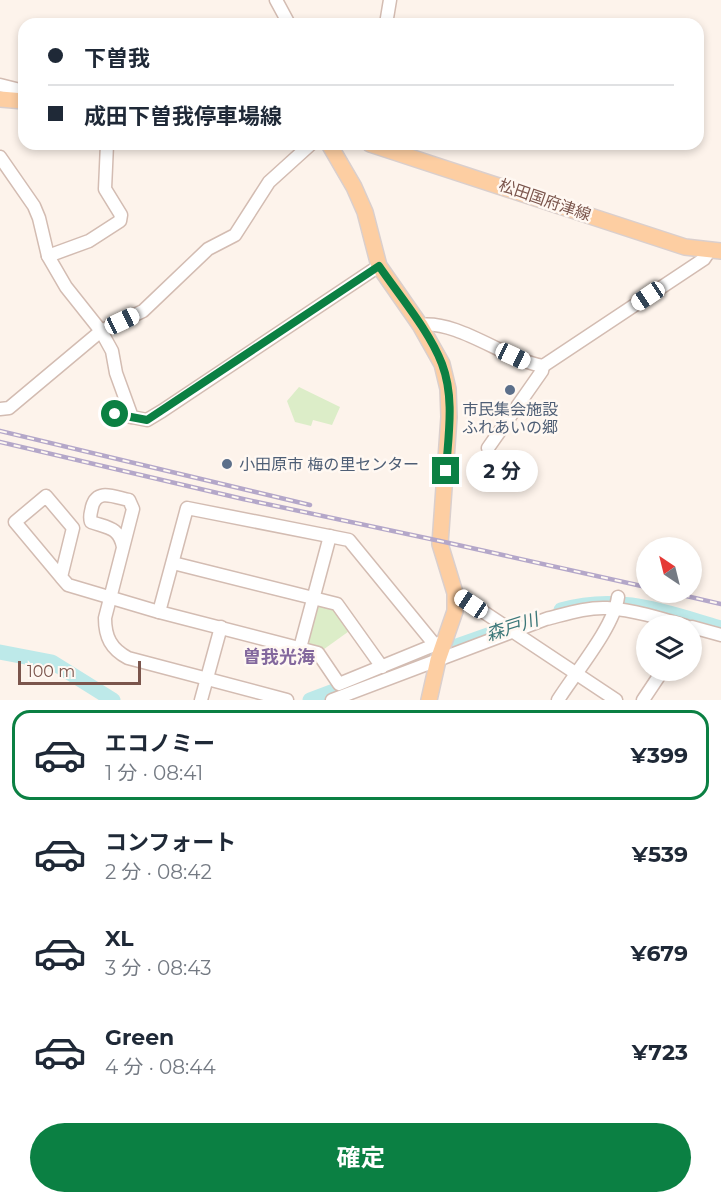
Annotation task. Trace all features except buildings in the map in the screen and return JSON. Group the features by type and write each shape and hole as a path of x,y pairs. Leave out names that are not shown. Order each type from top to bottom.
{"main road":[{"path":"0,99 18,100"},
{"path":"332,150 354,187 365,212 379,266 420,325 442,364 448,389 450,417 440,544 455,593 455,611 439,649 429,700"},
{"name":"松田国府津線","path":"388,150 685,247 715,250"}],"street":[{"path":"276,0 286,18"},
{"path":"389,18 390,0"},
{"path":"0,85 18,90"},
{"path":"48,256 89,241 120,221 121,215 105,189 107,150"},
{"path":"0,409 9,408 101,331 143,311 208,249 235,235 269,182 304,150"},
{"path":"0,157 36,212 48,256 66,287 101,331 112,351 116,373 132,417"},
{"path":"488,448 542,371 543,366 715,250"},
{"path":"115,414 147,420 170,412 379,266"},
{"path":"420,325 426,324 461,332 530,363 543,366"},
{"path":"123,547 121,538 113,528 91,522 94,499 98,496 103,494 129,500 133,509 110,599 105,631 117,652 128,658 286,700"},
{"path":"61,577 73,528 46,496 15,522 61,577 68,585 110,599 318,653 339,684 382,667 439,649 512,632 574,612 617,605 650,615"},
{"path":"159,612 187,508 348,540 439,649"},
{"path":"300,648 330,536"},
{"path":"173,563 337,604 382,667"},
{"path":"455,593 615,700"},
{"path":"558,700 617,605"},
{"path":"201,700 221,627"},
{"path":"702,630 721,635"},
{"path":"332,700 439,649"},
{"path":"643,700 656,681"}],"green space":[{"path":"299,387 340,407 332,425 313,420 311,426 295,422 287,401"},
{"path":"316,599 336,605 352,629 320,652 302,647"}],"waterway":[{"name":"森戸川","path":"561,610 582,605 622,604 661,611 721,628"},
{"name":"森戸川","path":"380,673 516,625"},
{"name":"森戸川","path":"0,652 52,662 113,700"},
{"name":"森戸川","path":"310,700 355,683"}],"railway":[{"path":"0,431 310,505"},
{"path":"0,442 243,499 636,585"},
{"path":"702,600 721,604"}],"place":[{"name":"市民集会施設 ふれあいの郷","path":"510,390"},
{"name":"小田原市 梅の里センター","path":"227,464"}],"district":[{"name":"曽我光海","path":"279,657"}],"route":[{"path":"115,414 147,420 379,266 420,325 442,364 448,389 450,417 446,471"}]}
